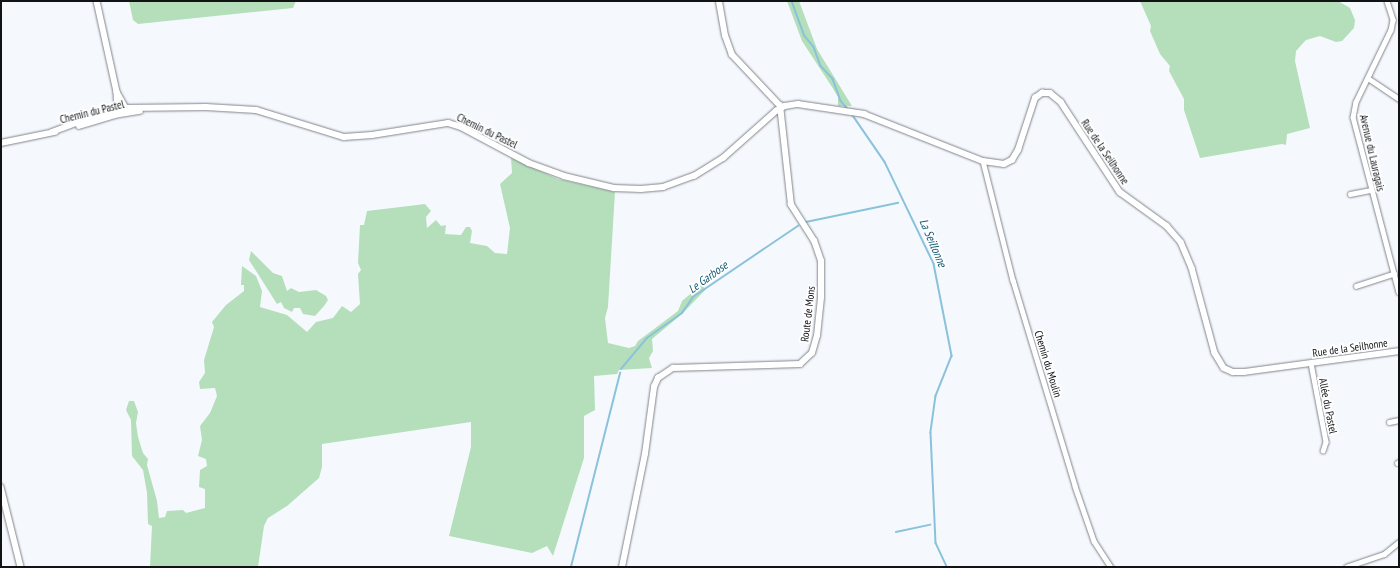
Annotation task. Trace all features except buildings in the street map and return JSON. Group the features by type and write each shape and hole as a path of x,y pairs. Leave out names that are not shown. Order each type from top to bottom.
{"street":[{"path":"97,1 117,92 118,112"},
{"name":"Route de Mons","path":"622,567 645,454 654,387 661,374 679,368 800,364 809,358 814,348 822,297 821,261 814,241 791,205 779,103 732,55 725,36 719,1"},
{"name":"Avenue du Lauragais","path":"1387,1 1392,26 1356,102 1353,117 1399,292"},
{"path":"1368,78 1399,99"},
{"path":"117,92 127,111"},
{"name":"Rue de la Seilhonne","path":"780,109 798,104 863,114 983,161 999,164 1012,160 1035,98 1042,93 1054,94 1120,192 1167,226 1183,246 1192,268 1220,364 1228,370 1238,372 1399,351"},
{"name":"Chemin du Pastel","path":"1,143 52,132 118,112 160,108 206,107 256,110 344,137 372,135 448,123 461,127 548,171 597,185 631,190 663,187 694,176 723,158 780,109"},
{"name":"Chemin du Moulin","path":"983,161 1013,280 1075,486 1094,541 1111,567"},
{"path":"1350,194 1371,190"},
{"path":"1356,286 1394,274"},
{"name":"Allée du Pastel","path":"1311,363 1326,442 1322,451"},
{"path":"1389,422 1399,420"},
{"path":"1,487 21,567"},
{"path":"1346,567 1384,554 1399,542"}],"green space":[{"path":"129,1 296,1 293,8 138,24 133,20"},
{"path":"787,1 799,1 817,49 852,106 838,106 838,97 802,41"},
{"path":"1140,1 1338,1 1350,8 1355,20 1354,28 1342,41 1336,42 1320,36 1306,40 1296,51 1295,61 1310,128 1287,134 1286,145 1282,144 1200,158 1184,110 1184,99 1169,71 1170,66 1160,54 1150,31 1151,26"},
{"path":"511,158 558,179 615,192 608,307 605,318 608,343 629,348 635,346 638,341 678,311 682,301 701,285 706,289 682,314 652,339 653,351 649,358 652,368 619,370 617,374 594,376 595,410 584,416 584,458 553,556 547,546 532,553 449,536 471,447 471,422 322,444 322,467 319,478 287,506 268,518 264,526 258,567 150,567 152,526 148,524 147,493 143,470 132,456 131,420 126,410 129,401 134,401 138,412 136,423 138,437 143,453 148,459 147,465 157,501 159,518 165,517 167,511 183,510 186,513 205,508 205,489 199,487 200,470 207,466 206,459 198,456 202,440 200,426 210,413 217,396 215,388 200,389 199,382 205,373 204,360 214,327 212,322 226,305 244,291 244,285 241,285 242,266 256,276 262,291 260,307 287,315 307,332 316,322 333,318 342,306 351,312 360,304 358,274 361,270 358,263 360,225 364,225 367,211 425,204 431,211 426,217 427,228 436,220 441,226 446,225 445,234 461,235 466,227 470,227 472,231 470,243 487,246 495,253 507,254 510,228 500,184 512,173"},
{"path":"251,251 273,273 282,276 287,291 291,288 299,292 316,290 326,296 328,300 324,306 315,316 303,314 300,308 294,308 292,312 284,308 281,302 277,304 249,260"}],"waterway":[{"name":"La Seillonne","path":"792,1 805,36 814,47 821,66 833,79 841,101 848,109"},
{"name":"La Seillonne","path":"852,114 885,162 934,264 952,356 936,396 931,433 936,543 947,567"},
{"name":"Le Garbose","path":"806,222 898,203"},
{"name":"Le Garbose","path":"621,369 647,338 682,313 693,297 798,226"},
{"name":"Le Garbose","path":"571,567 620,373"},
{"path":"896,532 930,525"}]}
